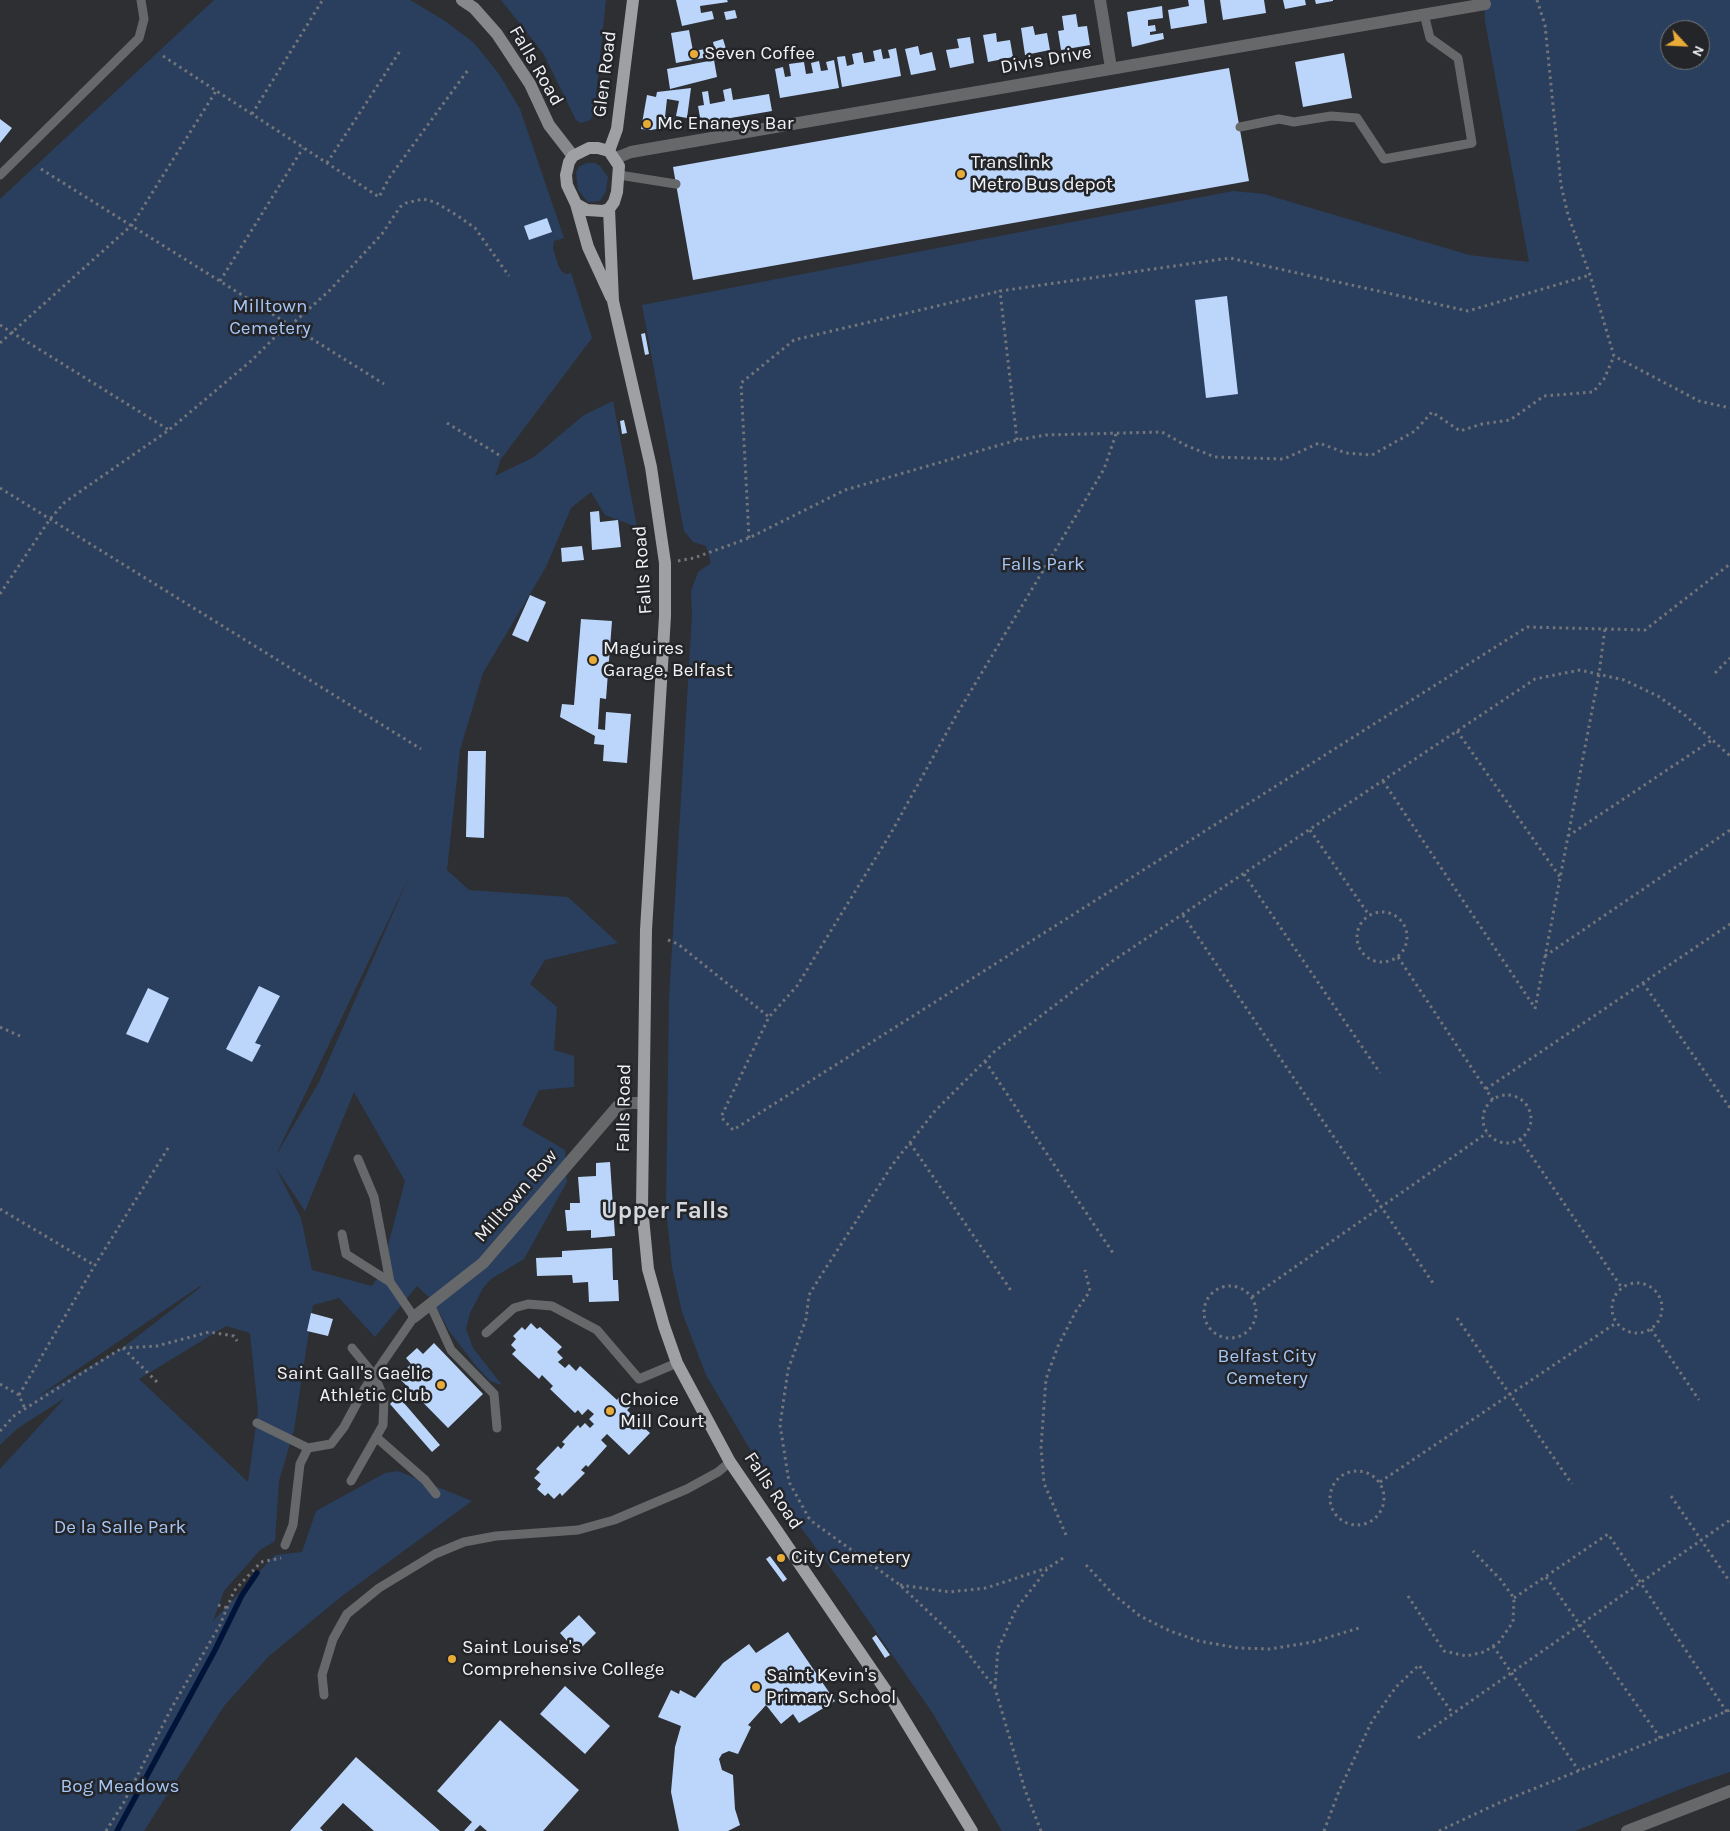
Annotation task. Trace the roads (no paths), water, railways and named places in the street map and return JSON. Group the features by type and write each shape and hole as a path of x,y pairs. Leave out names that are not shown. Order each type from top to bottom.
{"main road":[{"name":"Falls Road","path":"462,0 487,22 506,47 530,84 549,125 573,156"},
{"name":"Glen Road","path":"612,155 632,0"},
{"path":"588,148 598,148 612,155 619,175 617,192 609,209 595,212 576,204 569,192 566,175 573,156 588,148"},
{"name":"Falls Road","path":"576,204 596,268 613,301"},
{"name":"Falls Road","path":"609,209 613,301 651,467 665,563 665,616 646,930 643,1103 642,1207 645,1246 653,1292 677,1363 730,1462 888,1693 972,1831"}],"street":[{"path":"1100,0 1112,68"},
{"name":"Divis Drive","path":"612,155 1484,4"},
{"name":"Milltown Row","path":"414,1317 483,1263 618,1106 626,1103 643,1103"},
{"path":"1627,1831 1730,1792"}],"lane":[{"path":"0,175 139,38 144,19 141,0"},
{"path":"1240,127 1279,119 1294,122 1330,116 1357,118 1384,159 1472,143 1458,58 1430,38 1424,14"},
{"path":"619,175 676,184"},
{"path":"358,1159 374,1197 390,1282"},
{"path":"257,1423 308,1448 331,1444 344,1427 374,1375 414,1317 390,1282 346,1254 342,1234"},
{"path":"430,1304 451,1350 494,1394 497,1428"},
{"path":"486,1333 514,1308 528,1304 552,1306 598,1330 639,1379 677,1363"},
{"path":"351,1481 382,1425 384,1398 374,1375 352,1348"},
{"path":"376,1437 425,1480 436,1494"},
{"path":"285,1545 293,1526 300,1464 308,1448"},
{"path":"324,1695 322,1675 333,1639 347,1614 379,1588 435,1554 464,1542 496,1536 578,1530 614,1520 687,1489 718,1472 730,1462"}],"waterway":[{"path":"117,1831 214,1652 242,1595 257,1573"}],"place":[{"name":"Seven Coffee","path":"694,54"},
{"name":"Mc Enaneys Bar","path":"647,124"},
{"name":"Translink Metro Bus depot","path":"961,174"},
{"name":"Maguires Garage, Belfast","path":"593,660"},
{"name":"Saint Gall's Gaelic Athletic Club","path":"441,1385"},
{"name":"Choice Mill Court","path":"610,1411"},
{"name":"City Cemetery","path":"781,1558"},
{"name":"Saint Louise's Comprehensive College","path":"452,1659"},
{"name":"Saint Kevin's Primary School","path":"756,1687"}],"district":[{"name":"Upper Falls","path":"665,1211"}],"park label":[{"name":"Milltown Cemetery","path":"270,318"},
{"name":"Falls Park","path":"1043,565"},
{"name":"Belfast City Cemetery","path":"1267,1368"},
{"name":"De la Salle Park","path":"120,1528"},
{"name":"Bog Meadows","path":"120,1787"}]}
